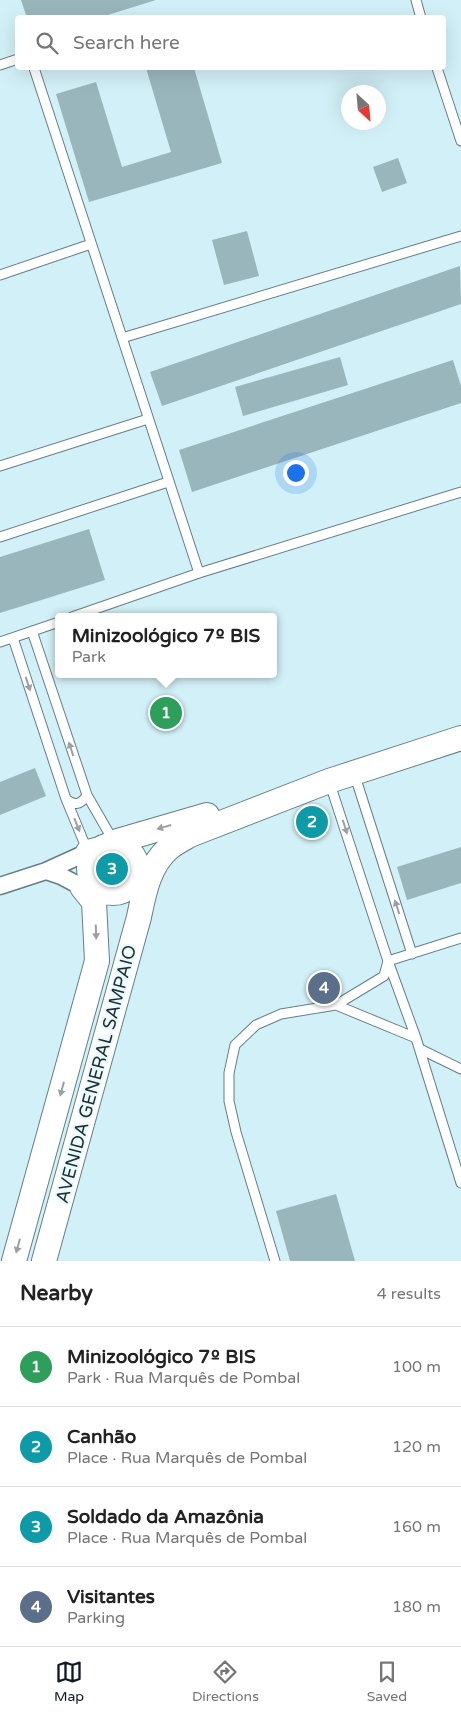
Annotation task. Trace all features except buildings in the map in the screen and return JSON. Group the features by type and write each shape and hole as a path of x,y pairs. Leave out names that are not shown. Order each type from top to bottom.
{"street":[{"path":"46,871 61,876 102,869 329,781 461,738"},
{"path":"0,886 46,871 102,869 145,886 158,861 169,848 190,835 329,781"},
{"name":"AVENIDA GENERAL SAMPAIO","path":"14,1261 97,961 102,869"},
{"name":"AVENIDA GENERAL SAMPAIO","path":"44,1261 139,917 145,886"}],"lane":[{"path":"416,0 420,15"},
{"path":"0,65 15,60"},
{"path":"35,70 199,573"},
{"path":"438,70 461,141"},
{"path":"122,338 461,236"},
{"path":"0,275 91,244"},
{"path":"0,466 148,419"},
{"path":"0,537 168,482"},
{"path":"84,613 199,573 461,492"},
{"path":"0,642 55,623"},
{"path":"32,630 87,795 102,869"},
{"path":"13,638 66,798 102,869"},
{"path":"354,773 412,954"},
{"path":"329,781 388,961 420,1049 461,1183"},
{"path":"66,798 71,803 77,804 84,801 87,795"},
{"path":"388,961 461,938"},
{"path":"275,1261 236,1132 229,1101 229,1073 235,1045 256,1025 282,1014 336,1005 384,976 388,961"},
{"path":"336,1005 416,1038"},
{"path":"420,1049 461,1069"}],"place":[{"name":"Minizoológico 7º BIS","path":"166,713"},
{"name":"Canhão","path":"312,822"},
{"name":"Soldado da Amazônia","path":"112,869"},
{"name":"Visitantes","path":"324,988"}]}
